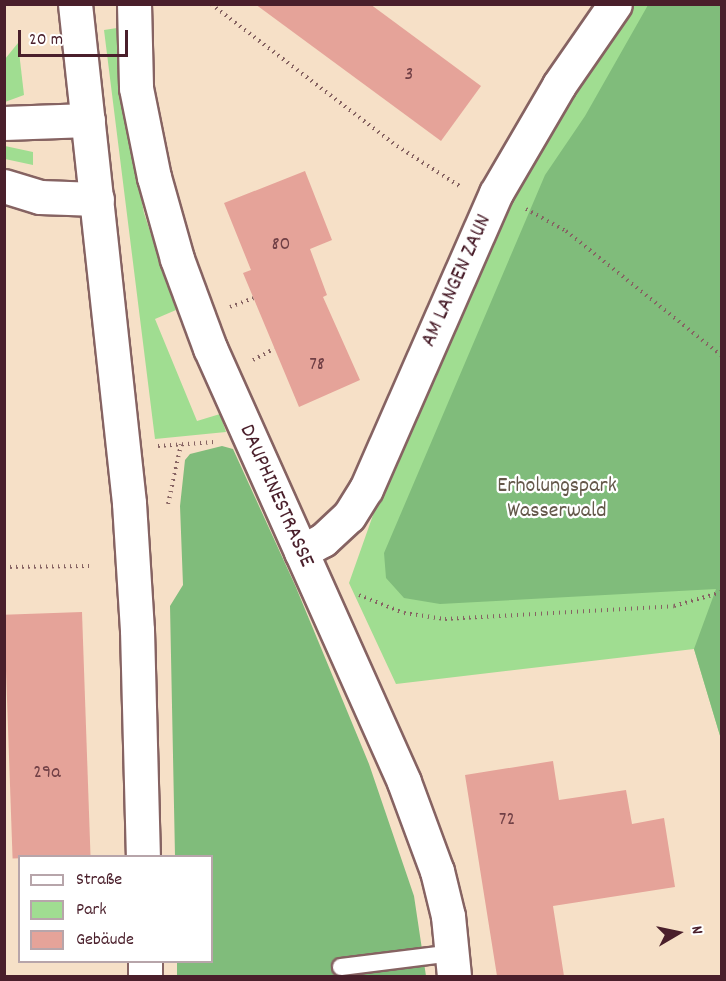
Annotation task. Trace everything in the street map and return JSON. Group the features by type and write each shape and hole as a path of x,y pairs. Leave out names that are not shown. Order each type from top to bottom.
{"street":[{"path":"75,4 129,503 137,630 143,855"},
{"name":"DAUPHINESTRASSE","path":"134,4 136,88 154,177 177,259 210,348 404,782 437,871 454,965"},
{"name":"AM LANGEN ZAUN","path":"301,552 323,540 349,516 366,489 480,191 559,85 615,4"},
{"path":"4,123 88,120"},
{"path":"4,186 40,197 97,199"}],"lane":[{"path":"341,967 454,965"}],"path":[{"path":"211,4 397,146 480,191 566,231 722,356"},
{"path":"227,308 253,298"},
{"path":"242,365 274,349"},
{"path":"152,447 220,441"},
{"path":"168,504 181,444"},
{"path":"4,567 89,566"},
{"path":"356,594 404,613 445,619 674,606 722,592"}],"green space":[{"name":"Erholungspark Wasserwald","path":"631,5 721,5 721,739 694,649 396,684 349,583 378,501 492,233 571,90"},
{"name":"Erholungspark Wasserwald","path":"648,5 721,5 721,739 694,649 716,589 440,604 404,598 386,578 384,553 545,175 585,116"},
{"path":"117,28 124,106 144,213 176,310 155,319 197,421 220,414 226,432 155,439 104,30"},
{"path":"18,43 24,95 5,102 5,59"},
{"path":"5,146 33,152 33,165 5,159"},
{"path":"222,446 233,449 295,585 369,764 414,896 426,976 177,976 177,963 213,963 213,855 175,855 170,606 183,585 180,506 185,460 190,454"}],"building":[{"path":"255,4 370,4 481,86 441,141"},
{"path":"305,171 332,240 310,249 327,295 323,297 360,380 299,407 243,273 251,270 224,203"},
{"path":"82,612 90,855 18,855 18,858 13,859 4,615"},
{"path":"553,761 559,800 626,790 632,824 664,818 675,887 553,906 564,976 497,976 465,775"}]}
